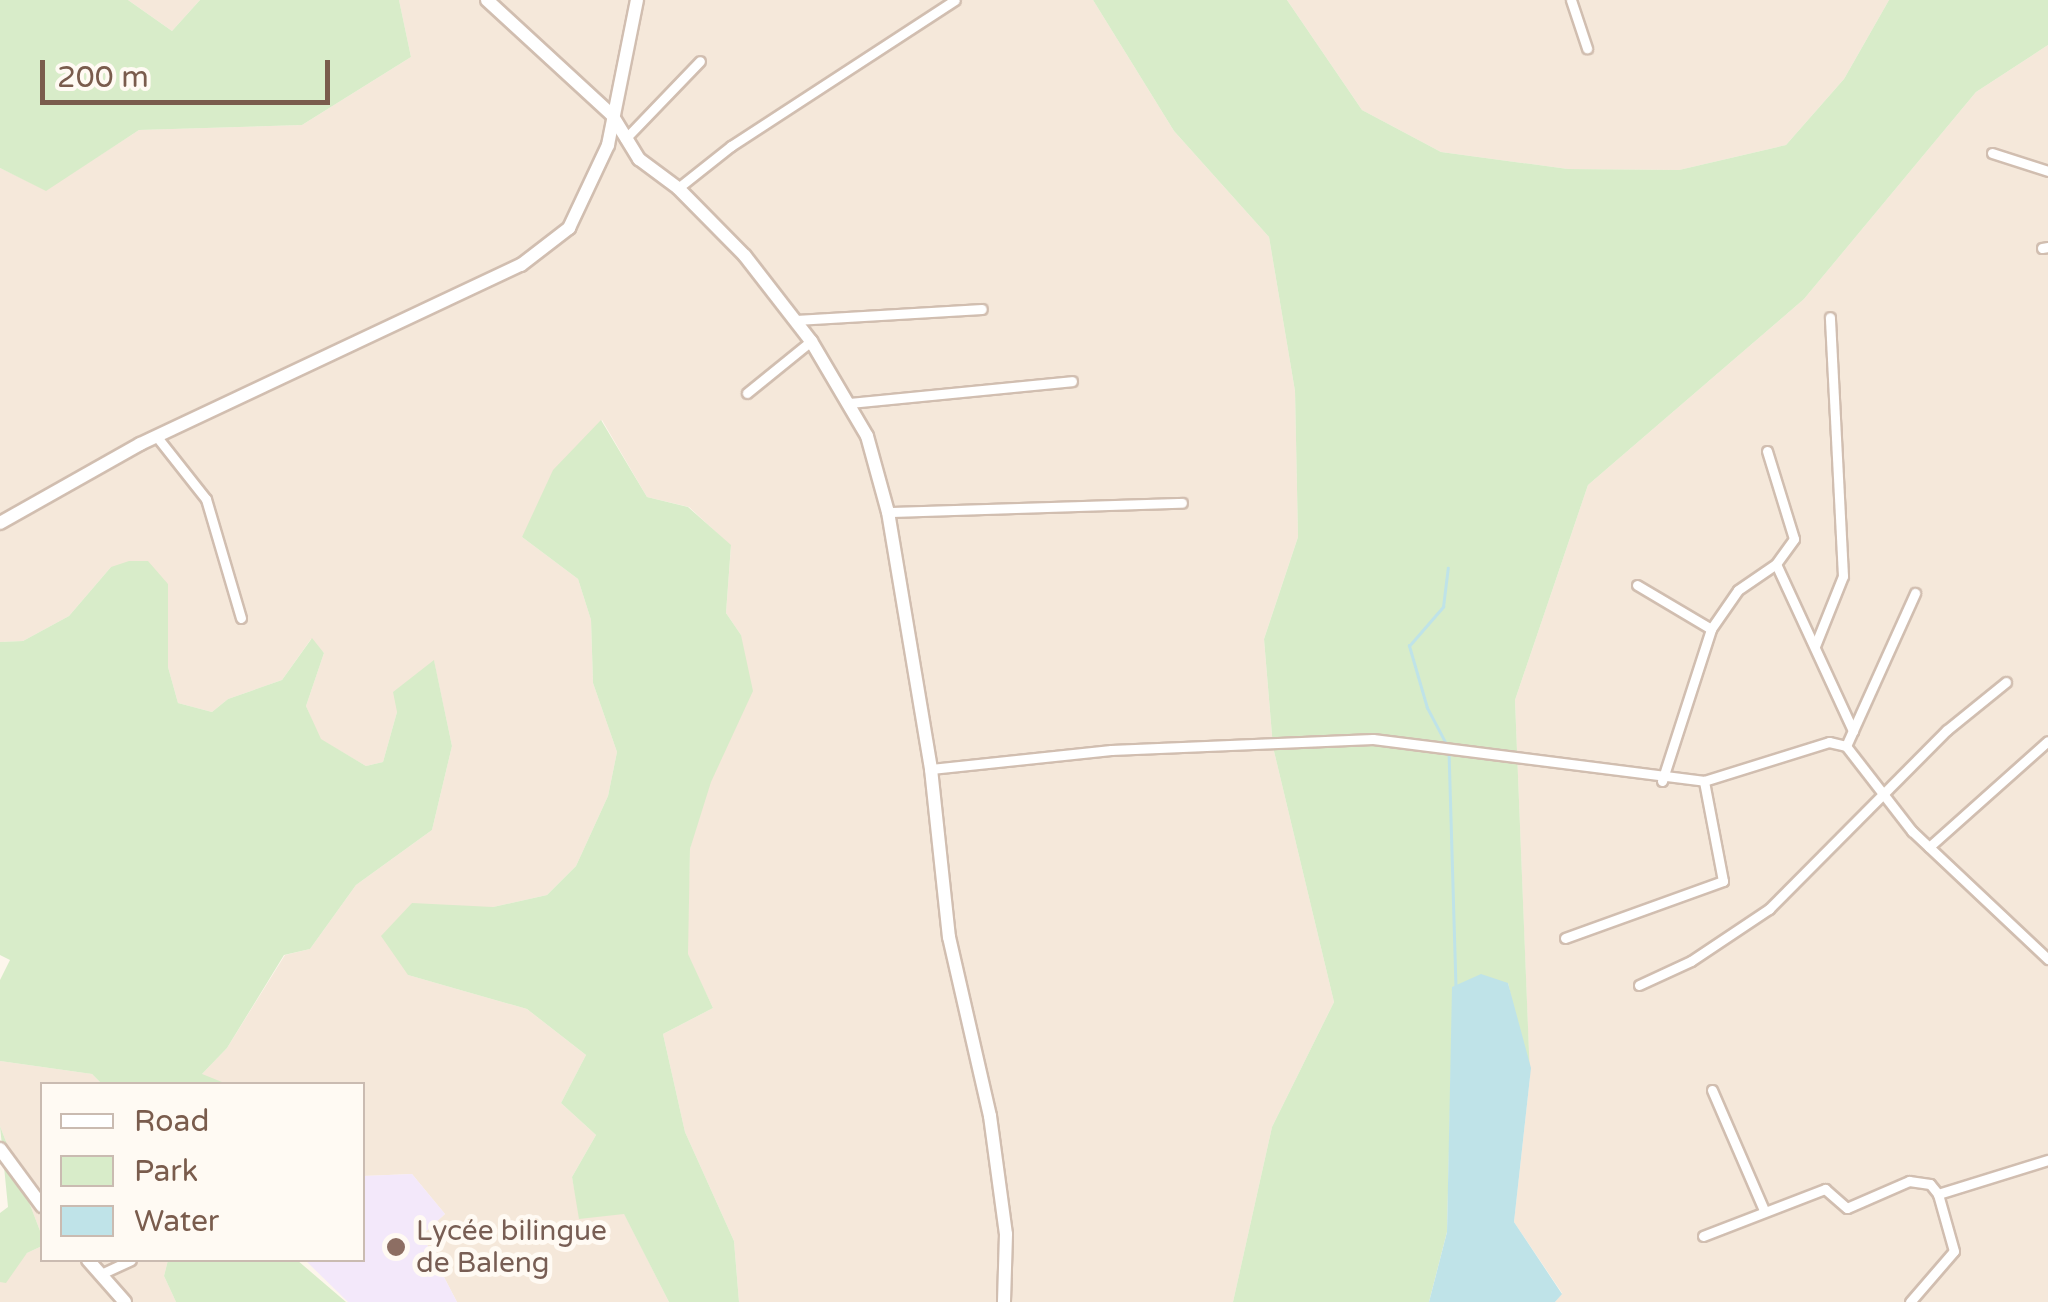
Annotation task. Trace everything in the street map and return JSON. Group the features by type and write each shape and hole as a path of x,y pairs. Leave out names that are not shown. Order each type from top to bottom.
{"street":[{"path":"487,0 612,115 639,159 678,188 796,320 866,436 888,512 931,768 949,937 996,1164 1006,1234 1004,1302"},
{"path":"0,523 157,437 521,265 569,228 583,206 612,115 637,0"},
{"path":"678,188 730,146 955,0"},
{"path":"1571,0 1587,48"},
{"path":"625,139 700,61"},
{"path":"1992,153 2048,171"},
{"path":"796,320 982,309"},
{"path":"1815,646 1843,576 1830,317"},
{"path":"747,393 812,342"},
{"path":"849,403 1072,381"},
{"path":"157,437 206,499 241,618"},
{"path":"1662,781 1711,629 1738,590 1776,564 1794,539 1766,451"},
{"path":"888,512 1182,503"},
{"path":"1776,564 1852,732"},
{"path":"1637,585 1711,629"},
{"path":"1846,746 1915,593"},
{"path":"1639,985 1691,961 1768,909 1885,797 1948,730 2006,682"},
{"path":"931,768 1111,750 1373,740 1434,742 1662,781 1704,781 1815,745 1846,746"},
{"path":"1928,848 2048,741"},
{"path":"1846,746 1928,848 2048,959"},
{"path":"1565,938 1723,881 1704,781"},
{"path":"1712,1090 1763,1208"},
{"path":"0,1149 40,1203"},
{"path":"1938,1194 2048,1160"},
{"path":"1703,1236 1763,1208 1825,1189 1848,1208 1909,1181 1930,1184 1938,1194 1954,1251 1910,1302"},
{"path":"90,1262 125,1302"},
{"path":"101,1274 127,1262"}],"shaded area":[{"path":"128,0 200,0 172,31"},
{"path":"399,0 1093,0 1174,131 1269,237 1295,391 1298,537 1264,639 1273,747 1334,1002 1272,1127 1233,1302 739,1302 734,1241 685,1132 663,1034 713,1008 687,954 690,849 741,635 726,613 731,546 689,507 647,497 602,420 522,537 578,579 591,620 593,683 617,752 608,796 576,866 547,895 493,907 458,907 408,975 527,1009 586,1055 561,1103 596,1135 572,1177 580,1218 624,1213 669,1302 457,1302 422,1235 445,1214 412,1174 365,1176 365,1082 221,1082 201,1075 227,1048 285,955 310,949 356,885 432,830 452,746 434,661 397,712 383,762 366,766 320,739 306,706 324,653 311,639 282,680 228,699 212,712 178,703 168,667 168,584 111,567 69,616 23,641 0,642 0,168 46,190 139,130 302,125 411,57"},
{"path":"1287,0 1889,0 1844,79 1786,145 1679,170 1568,169 1441,152 1362,110"},
{"path":"2048,45 2048,1302 1555,1302 1562,1293 1514,1222 1530,1077 1508,983 1529,1055 1515,700 1588,485 1804,299 1976,92"},
{"path":"0,1061 92,1074 100,1082 40,1082 40,1231 0,1126"},
{"name":"Lycée bilingue de Baleng","path":"412,1174 445,1214 422,1235 457,1302 348,1302 307,1262 365,1262 365,1176"},
{"path":"40,1247 40,1262 168,1262 164,1276 176,1302 0,1302 0,1282 27,1253"}],"green space":[{"path":"0,0 128,0 172,31 200,0 399,0 411,57 302,125 139,130 46,191 0,168"},
{"path":"1093,0 1287,0 1362,110 1441,152 1568,169 1679,170 1786,145 1844,79 1889,0 2048,0 2048,45 1976,92 1804,299 1588,485 1515,700 1530,1077 1508,983 1453,987 1447,1232 1429,1302 1233,1302 1272,1127 1334,1002 1273,747 1264,639 1298,537 1295,391 1269,237 1174,131"},
{"path":"601,420 647,497 688,507 731,545 726,613 741,635 753,691 711,782 690,849 688,954 713,1008 663,1034 685,1132 734,1241 739,1302 669,1302 624,1214 579,1219 572,1177 596,1135 561,1103 586,1055 527,1009 408,975 381,936 412,903 493,907 547,895 576,866 608,796 617,752 593,683 591,620 578,579 522,537 553,470"},
{"path":"129,561 148,561 168,584 168,667 178,703 212,712 228,699 282,680 312,638 324,653 306,706 321,739 366,766 383,762 397,712 393,692 434,660 452,746 432,830 356,885 310,949 284,955 227,1048 202,1074 222,1082 100,1082 92,1074 0,1061 0,980 10,960 0,955 0,642 23,641 69,616 111,567"},
{"path":"0,1126 40,1231 40,1247 27,1253 6,1283 0,1282 0,1213 8,1207"},
{"path":"168,1262 299,1262 346,1302 176,1302 164,1276"}],"water":[{"path":"1481,974 1508,983 1531,1068 1514,1222 1562,1294 1555,1302 1429,1302 1447,1232 1452,987"}],"waterway":[{"path":"1446,744 1427,708 1409,646 1443,607 1448,568"},
{"path":"1449,751 1456,987"}],"place":[{"name":"Lycée bilingue de Baleng","path":"396,1247"}]}
